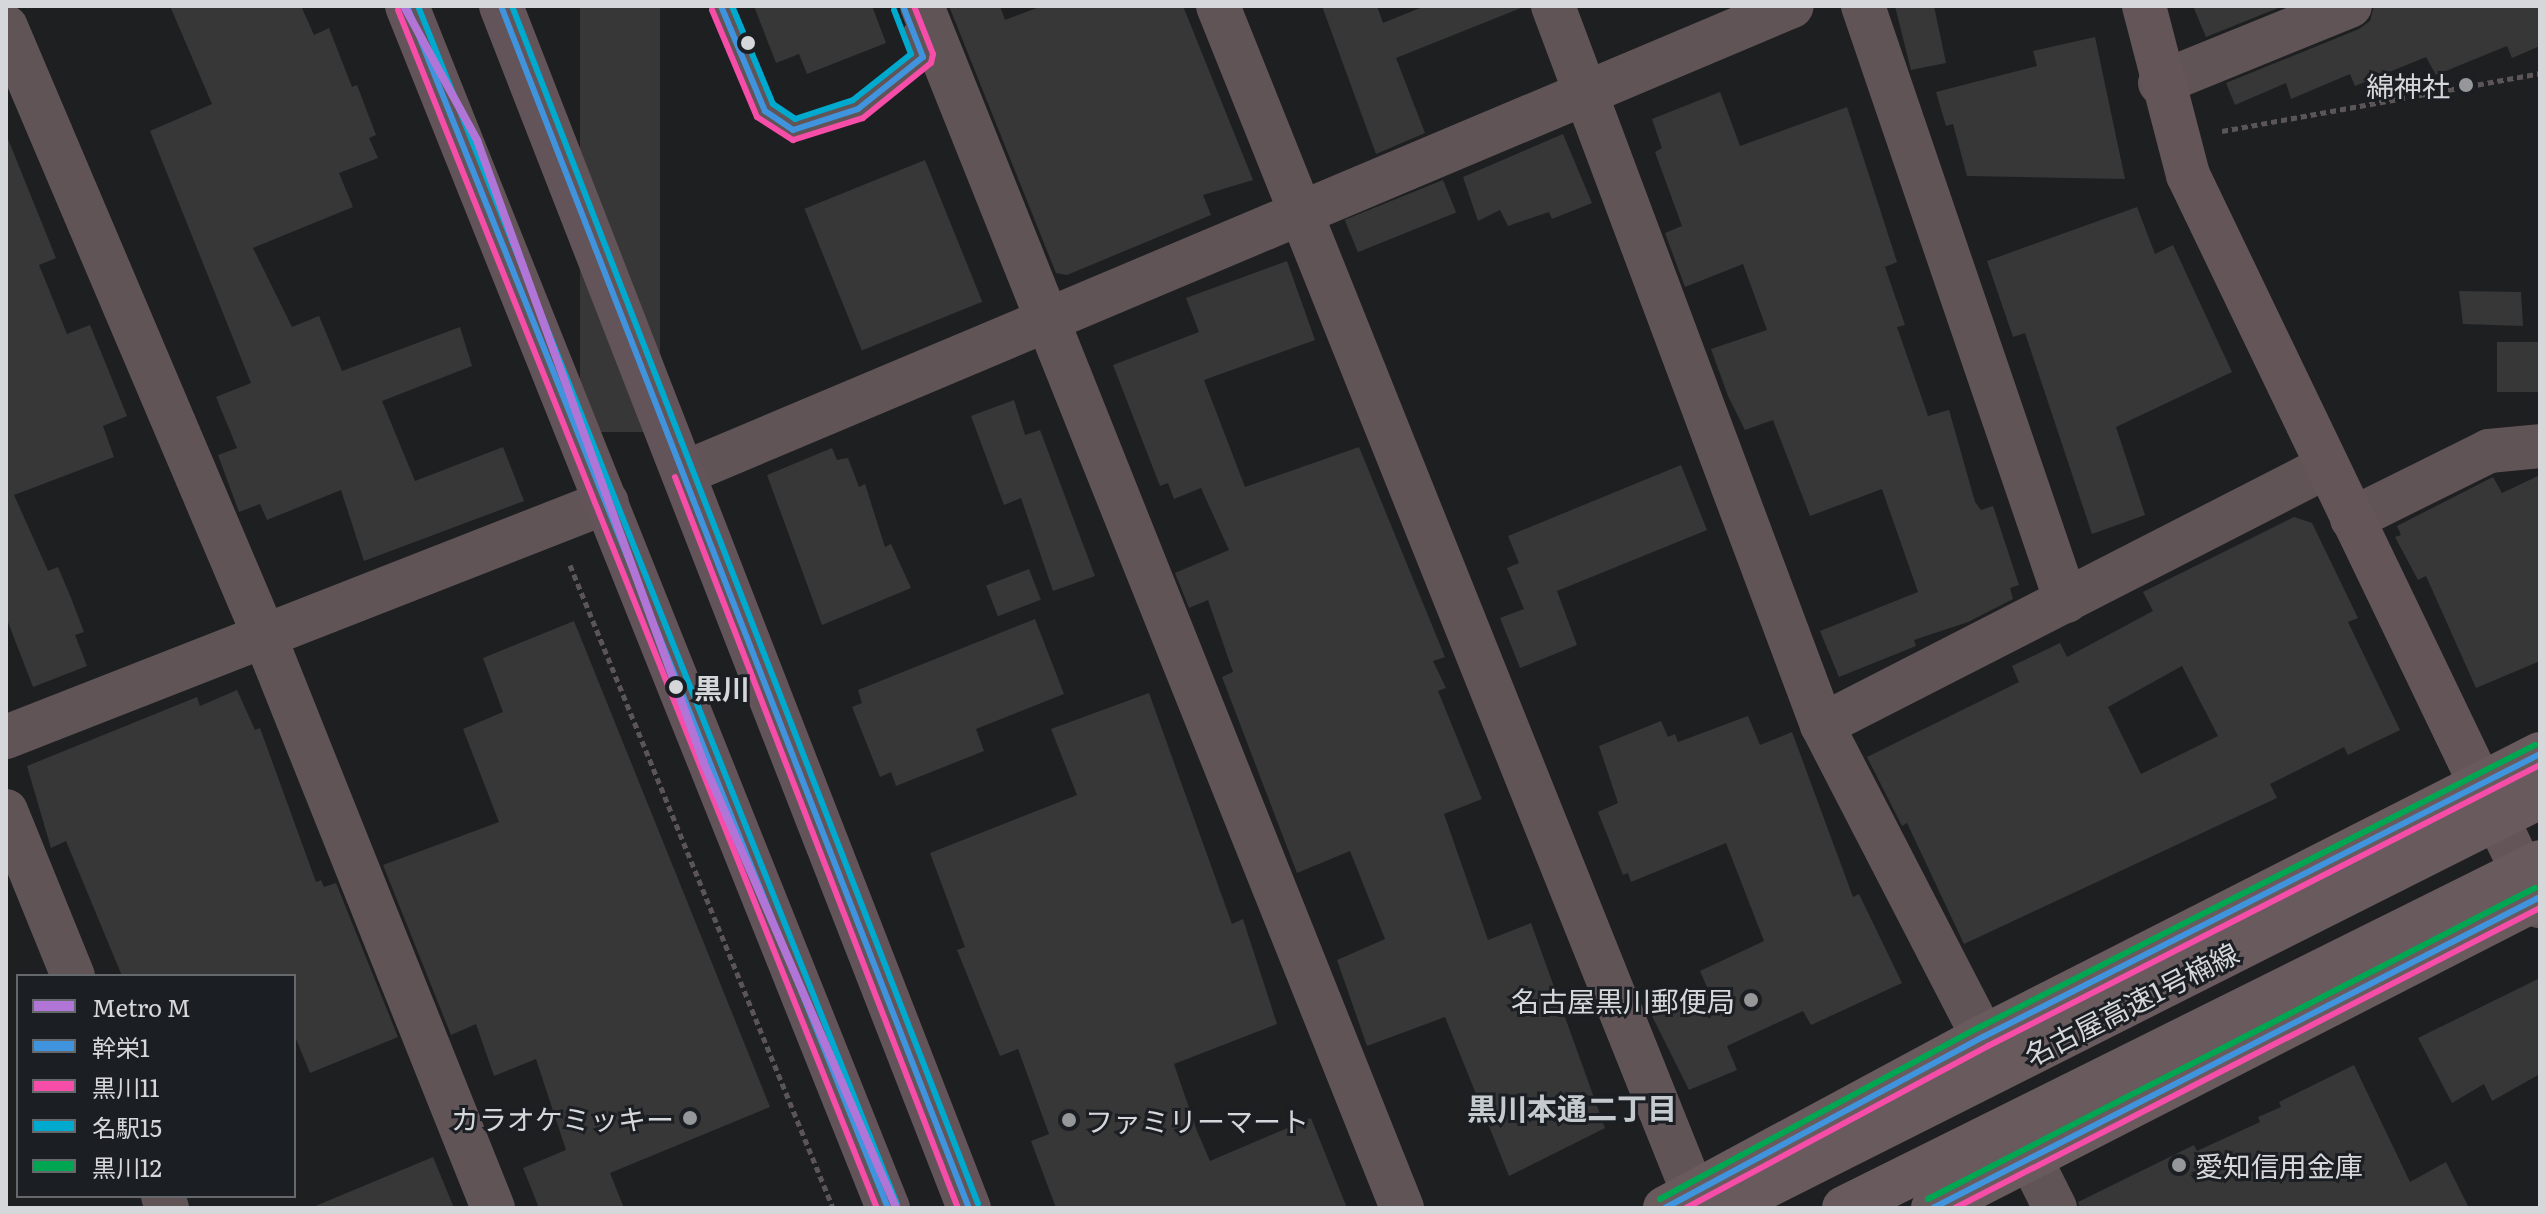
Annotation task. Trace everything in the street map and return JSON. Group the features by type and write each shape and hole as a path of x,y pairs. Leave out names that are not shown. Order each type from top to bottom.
{"highway":[{"path":"1693,1202 1983,1037 2540,754"},
{"name":"名古屋高速1号楠線","path":"1693,1202 2540,797"},
{"name":"名古屋高速1号楠線","path":"1844,1208 2539,892"},
{"path":"1933,1208 2539,892"}],"main road":[{"path":"407,6 888,1208"},
{"path":"501,6 969,1208"}],"street":[{"path":"922,6 1402,1208"},
{"path":"1218,6 1693,1202"},
{"path":"1553,6 1822,725 1983,1037"},
{"path":"684,473 1301,213 1583,90 1792,6"},
{"path":"1863,6 2066,601"},
{"path":"2144,6 2160,83 2188,175 2480,784 2539,892"},
{"path":"2160,83 2350,6"},
{"path":"6,27 264,635 493,1208"},
{"path":"2352,519 2489,451 2540,446"},
{"path":"1822,725 2328,466"},
{"path":"6,737 607,502"},
{"path":"6,811 72,974"},
{"path":"2030,1158 2055,1208"}],"lane":[{"path":"721,6 765,111 793,130 858,109 923,57 903,6"}],"path":[{"path":"2177,138 2540,73"},
{"path":"553,523 833,1208"}],"building":[{"path":"170,6 301,6 314,35 329,28 352,87 357,85 376,135 369,138 378,158 339,173 353,207 253,248 292,327 319,316 342,371 460,327 472,366 382,401 415,481 503,447 524,501 364,561 341,490 267,520 260,504 239,512 218,455 237,448 216,397 251,383 150,131 212,104"},
{"path":"580,6 660,6 660,432 580,432"},
{"path":"754,6 872,6 886,43 807,74 799,54 776,63"},
{"path":"949,6 1000,6 1005,20 1042,6 1183,6 1253,180 1203,195 1211,215 1067,275 1056,273"},
{"path":"1322,6 1377,6 1383,23 1425,6 1521,8 1396,58 1425,133 1376,154"},
{"path":"1895,6 1934,6 1946,63 1911,70"},
{"path":"2193,6 2283,6 2206,37"},
{"path":"2374,6 2540,6 2540,46 2512,58 2507,46 2436,75 2426,57 2355,86 2350,74 2291,99 2286,83 2235,105 2226,83 2359,29 2370,21"},
{"path":"2095,37 2125,179 1967,176 1953,124 1946,126 1936,92 2037,66 2033,51"},
{"path":"1720,92 1740,146 1847,107 1897,262 1885,267 1905,325 1897,327 1928,416 1949,410 1975,502 1981,510 1993,506 2019,585 2010,588 2013,599 1968,622 1914,640 1916,646 1839,677 1820,631 1918,592 1882,489 1810,516 1773,420 1745,430 1728,396 1711,349 1767,330 1743,264 1685,287 1665,233 1682,226 1655,152 1662,148 1652,119"},
{"path":"1563,134 1592,203 1552,219 1549,212 1508,226 1500,210 1478,221 1463,177"},
{"path":"8,139 56,258 39,265 67,334 90,325 127,416 103,426 114,457 14,495 48,571 58,567 84,632 75,635 87,666 33,687 6,617"},
{"path":"925,160 982,302 862,351 804,209"},
{"path":"1443,180 1456,212 1358,252 1345,220"},
{"path":"2137,207 2155,254 2173,245 2232,372 2116,427 2145,515 2092,534 2025,333 2013,337 1987,261"},
{"path":"1287,261 1315,340 1204,380 1245,487 1359,447 1445,657 1433,661 1446,688 1438,691 1482,799 1444,814 1488,940 1531,923 1605,1128 1509,1176 1445,1017 1367,1046 1337,960 1385,939 1350,851 1297,873 1222,677 1233,672 1208,600 1189,608 1175,573 1229,550 1201,488 1174,499 1168,483 1160,486 1113,365 1199,332 1186,298"},
{"path":"2459,291 2521,292 2523,326 2463,324"},
{"path":"2497,342 2540,342 2540,392 2497,392"},
{"path":"1014,400 1025,435 1040,430 1095,576 1053,591 1021,498 1004,505 971,416"},
{"path":"832,448 837,460 848,458 859,487 865,484 885,547 891,544 911,588 822,625 767,475"},
{"path":"1681,465 1707,530 1557,591 1577,645 1520,668 1500,618 1524,609 1507,568 1519,563 1508,536"},
{"path":"2540,475 2540,661 2476,688 2426,576 2418,580 2395,537 2401,535 2397,526 2493,477 2502,493"},
{"path":"2294,517 2312,523 2358,618 2348,622 2400,730 2348,755 2344,747 2270,784 2277,798 1964,944 1907,823 1902,826 1867,757 2019,682 2012,666 2060,643 2067,657 2153,611 2143,592","holes":["2182,666 2218,736 2141,774 2108,707"]},
{"path":"1029,569 1041,600 998,616 986,585"},
{"path":"1035,619 1064,694 976,729 984,751 896,786 891,772 880,777 852,707 862,703 858,690"},
{"path":"574,621 770,1107 610,1173 624,1208 539,1208 523,1168 566,1150 536,1059 494,1076 476,1024 451,1035 383,865 499,822 463,729 503,712 483,658"},
{"path":"237,690 255,730 260,728 316,882 321,880 324,887 336,883 398,1037 310,1073 296,1039 296,974 121,974 66,841 51,848 27,766 197,697 200,706"},
{"path":"1149,693 1232,924 1243,919 1277,1024 1174,1064 1197,1131 1210,1161 1311,1118 1347,1208 1056,1208 1031,1141 1049,1134 1018,1049 1000,1056 957,950 965,947 930,853 1077,795 1051,729"},
{"path":"1748,716 1760,745 1792,732 1853,897 1859,894 1902,983 1811,1025 1803,1011 1727,1046 1737,1070 1689,1090 1651,1014 1707,987 1700,971 1764,941 1726,843 1631,882 1628,873 1623,875 1598,812 1618,803 1599,746 1661,721 1668,737 1675,734 1678,742"},
{"path":"2540,978 2540,1074 2492,1101 2484,1084 2452,1103 2418,1038"},
{"path":"2354,1065 2410,1182 2446,1162 2469,1208 2080,1208 2078,1202 2194,1145 2197,1151 2260,1122 2258,1117 2281,1107 2279,1102"},
{"path":"433,1157 454,1208 313,1208 313,1207"}],"metro line":[{"name":"M","path":"404,6 477,140 705,766 896,1208"}],"transit line":[{"name":"幹栄1","path":"407,6 888,1208"},
{"name":"名駅15","path":"418,6 897,1204"},
{"name":"幹栄1","path":"501,6 969,1208"},
{"name":"名駅15","path":"512,6 978,1204"},
{"name":"幹栄1","path":"721,6 765,111 793,130 858,109 923,57 903,6"},
{"name":"名駅15","path":"732,6 773,104 795,119 853,100 911,54 894,10"},
{"name":"黒川11","path":"712,10 757,117 793,140 863,118 931,63 933,54 914,6"},
{"name":"黒川11","path":"398,10 877,1208"},
{"name":"黒川11","path":"675,477 958,1208"},
{"name":"黒川12","path":"1660,1199 1978,1028 2535,745"},
{"name":"幹栄1","path":"1665,1208 1983,1037 2540,754"},
{"name":"黒川11","path":"1686,1208 1988,1046 2540,765"},
{"name":"黒川12","path":"1928,1199 2535,888"},
{"name":"幹栄1","path":"1933,1208 2540,897"},
{"name":"黒川11","path":"1955,1208 2540,908"}],"place":[{"name":"綿神社","path":"2466,85"},
{"name":"黒川","path":"676,687"},
{"name":"名古屋黒川郵便局","path":"1751,1000"},
{"name":"カラオケミッキー","path":"690,1118"},
{"name":"ファミリーマート","path":"1069,1120"},
{"name":"愛知信用金庫","path":"2179,1165"}],"district":[{"name":"黒川本通二丁目","path":"1572,1107"}]}
